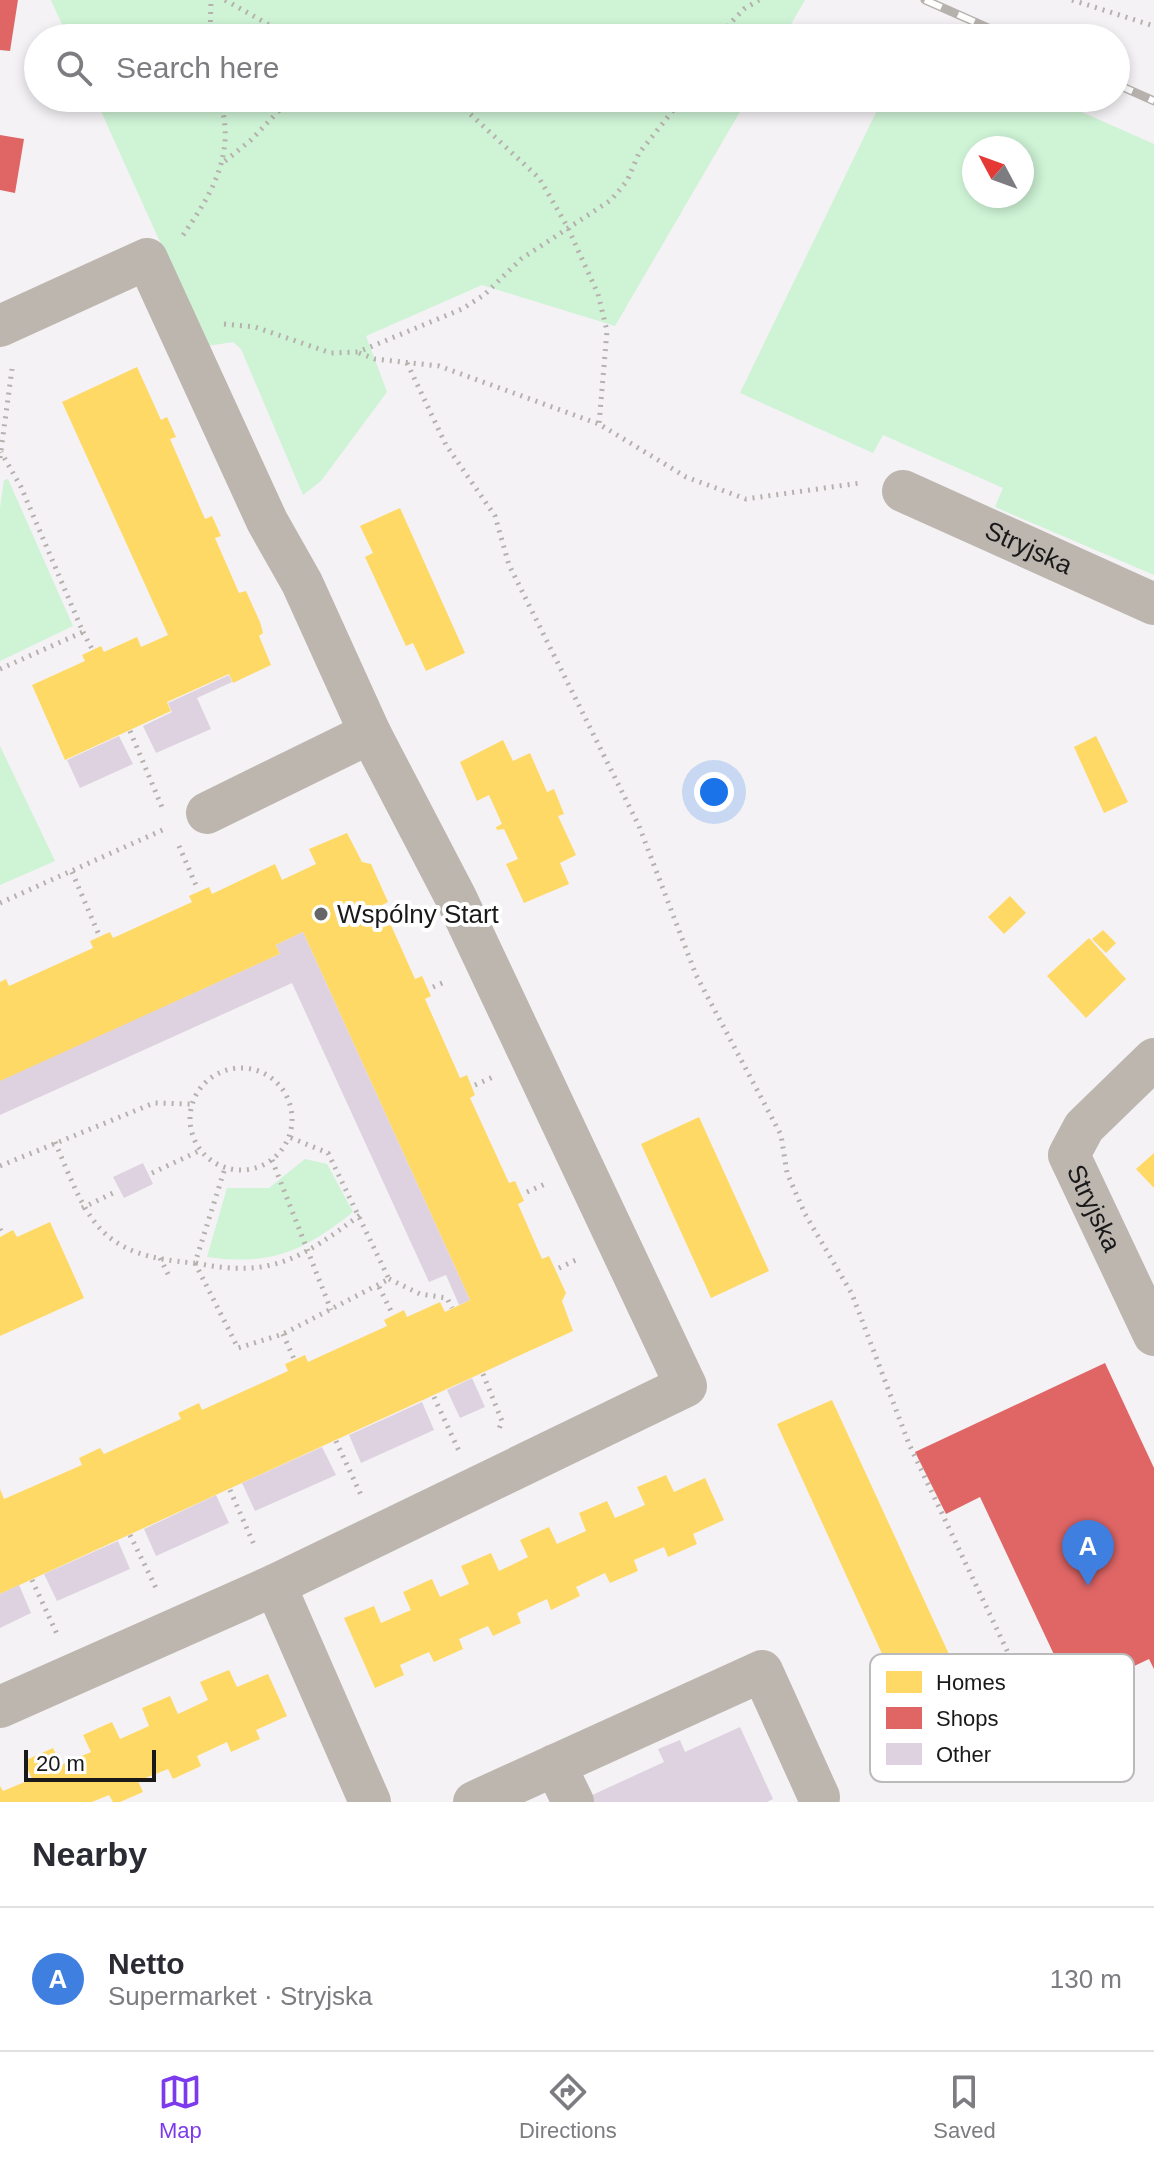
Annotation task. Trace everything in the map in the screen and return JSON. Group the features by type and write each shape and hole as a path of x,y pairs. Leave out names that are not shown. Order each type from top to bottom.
{"street":[{"path":"0,326 147,259 267,521 302,583 370,733 456,898 686,1386 266,1567 0,1707"},
{"name":"Stryjska","path":"903,491 1154,604"},
{"path":"188,820 370,733"},
{"name":"Stryjska","path":"1154,1059 1084,1127 1069,1155 1154,1335"},
{"path":"266,1567 370,1802"},
{"path":"474,1802 762,1671 819,1797"},
{"path":"555,1765 573,1802"}],"path":[{"path":"210,24 211,0"},
{"path":"225,0 268,24"},
{"path":"730,24 744,9 759,0"},
{"path":"1072,0 1091,2 1154,26"},
{"path":"223,112 224,162"},
{"path":"150,266 177,244 204,202 224,162 278,112"},
{"path":"469,112 530,166 567,226 598,294 607,331 599,424"},
{"path":"177,326 255,327 331,353 358,352 462,309 484,295 521,259 611,200 627,181 639,153 672,112"},
{"path":"358,352 375,359 439,366 599,424 686,477 746,499 863,482 903,491"},
{"path":"407,363 446,445 495,516 509,565 639,826 696,975 781,1135 787,1173 805,1214 852,1294 909,1444 1009,1654"},
{"path":"0,458 12,369"},
{"path":"1,452 21,487 92,649"},
{"path":"0,669 83,632"},
{"path":"130,731 188,820 198,890"},
{"path":"0,903 188,820"},
{"path":"72,872 99,935"},
{"path":"256,1069 282,1086 290,1100 293,1127 289,1137 272,1160 256,1168 225,1168 201,1150 190,1127 191,1104 211,1077 225,1070 256,1069"},
{"path":"0,1166 154,1103 191,1104"},
{"path":"289,1137 328,1153 389,1279 420,1294 447,1298 452,1308"},
{"path":"55,1142 82,1208 105,1237 159,1258 224,1269 249,1268 307,1254 360,1215"},
{"path":"152,1173 201,1150"},
{"path":"272,1160 331,1310"},
{"path":"225,1168 195,1263 238,1348 283,1334 379,1287 389,1279"},
{"path":"82,1208 117,1191"},
{"path":"559,1268 588,1255"},
{"path":"159,1258 169,1276"},
{"path":"379,1287 393,1315"},
{"path":"283,1334 294,1359"},
{"path":"483,1374 502,1421"},
{"path":"434,1397 462,1458"},
{"path":"336,1441 365,1503"},
{"path":"230,1490 266,1567"},
{"path":"130,1535 158,1593"},
{"path":"32,1580 59,1638"}],"green space":[{"path":"51,0 805,0 791,24 62,24"},
{"path":"101,112 740,112 615,326 482,285 366,336 387,392 321,481 303,495 241,349 233,342 207,346"},
{"path":"876,112 1082,112 1154,144 1154,575 995,507 1003,488 883,435 873,453 740,393"},
{"path":"8,479 73,626 0,661 0,508 4,480"},
{"path":"0,746 55,861 0,885"},
{"path":"305,1159 327,1164 353,1212 319,1237 286,1252 250,1259 207,1257 227,1188 269,1188"}],"building: Homes":[{"path":"137,367 161,420 167,417 176,437 170,439 205,519 212,516 221,536 215,538 239,593 246,591 260,622 263,633 259,636 271,665 233,683 229,674 167,702 171,711 65,760 32,685 85,661 82,655 101,646 104,652 137,637 141,647 168,635 62,402"},
{"path":"400,508 465,653 426,671 413,643 406,646 365,557 373,553 360,526"},
{"path":"1096,736 1128,802 1104,813 1074,747"},
{"path":"503,740 513,761 530,753 547,792 554,789 564,814 558,816 576,855 560,863 569,884 524,903 506,864 518,859 504,829 497,830 496,827 502,824 489,795 477,801 460,762"},
{"path":"347,833 362,862 371,864 388,902 382,905 415,979 422,976 431,996 425,999 460,1078 467,1075 475,1095 470,1098 509,1183 515,1181 524,1201 518,1204 542,1259 549,1256 566,1293 562,1301 573,1331 0,1594 0,1489 4,1499 82,1465 79,1458 100,1448 104,1454 181,1419 178,1413 199,1403 202,1410 288,1371 285,1364 305,1355 308,1362 387,1326 384,1320 404,1310 407,1317 440,1302 445,1312 470,1300 303,932 276,945 280,954 0,1082 0,982 6,979 9,986 93,948 90,941 110,932 113,938 192,902 189,896 209,887 212,894 275,864 282,880 316,864 309,849"},
{"path":"1010,896 1026,913 1004,934 988,917"},
{"path":"1103,930 1116,943 1106,953 1092,939"},
{"path":"1089,938 1126,979 1086,1018 1047,976"},
{"path":"699,1117 769,1271 711,1298 641,1144"},
{"path":"1154,1153 1154,1188 1136,1169"},
{"path":"50,1222 84,1298 0,1336 0,1237 13,1230 17,1237"},
{"path":"832,1400 949,1654 882,1654 777,1424"},
{"path":"666,1475 674,1492 705,1478 724,1520 693,1534 697,1544 668,1557 664,1547 634,1560 638,1571 610,1583 605,1573 576,1587 580,1596 551,1610 547,1599 517,1613 521,1623 493,1636 488,1626 459,1639 463,1649 434,1662 429,1652 400,1665 404,1675 375,1688 344,1618 374,1606 381,1623 411,1610 403,1592 432,1579 440,1597 469,1584 461,1566 491,1553 499,1571 528,1557 520,1540 549,1527 557,1544 586,1531 579,1513 607,1501 615,1518 645,1505 637,1487"},
{"path":"229,1670 237,1687 268,1674 287,1716 256,1730 260,1739 231,1752 227,1742 197,1756 201,1766 173,1779 168,1769 138,1781 143,1792 120,1802 113,1802 109,1795 92,1802 0,1802 0,1786 3,1791 32,1779 24,1761 53,1748 61,1765 91,1752 83,1735 112,1722 120,1739 149,1726 142,1708 170,1696 178,1714 208,1700 200,1682"}],"building: Shops":[{"path":"0,0 18,0 10,51 0,50"},
{"path":"0,135 24,139 15,193 0,190"},
{"path":"1105,1363 1154,1468 1154,1669 1149,1659 1134,1666 1134,1654 1054,1654 980,1497 946,1514 915,1452"}],"building: Other":[{"path":"229,675 232,682 197,698 211,729 156,753 143,726 172,712 168,703"},
{"path":"119,736 133,764 80,788 67,760"},
{"path":"303,932 470,1300 459,1305 446,1275 429,1282 292,983 0,1115 0,1081 280,954 276,945"},
{"path":"143,1163 153,1184 124,1198 113,1177"},
{"path":"472,1378 485,1407 460,1418 447,1390"},
{"path":"422,1402 434,1430 361,1463 349,1435"},
{"path":"322,1447 336,1475 255,1511 242,1483"},
{"path":"216,1495 229,1523 156,1556 144,1529"},
{"path":"118,1541 130,1569 57,1601 44,1574"},
{"path":"19,1585 31,1613 0,1628 0,1594"},
{"path":"740,1727 773,1799 767,1802 577,1802 664,1762 658,1749 680,1740 685,1752"}],"railway":[{"path":"925,0 979,24"},
{"path":"1130,90 1154,101"}],"place":[{"name":"Wspólny Start","path":"321,914"},
{"name":"Netto","path":"1088,1586"}]}
